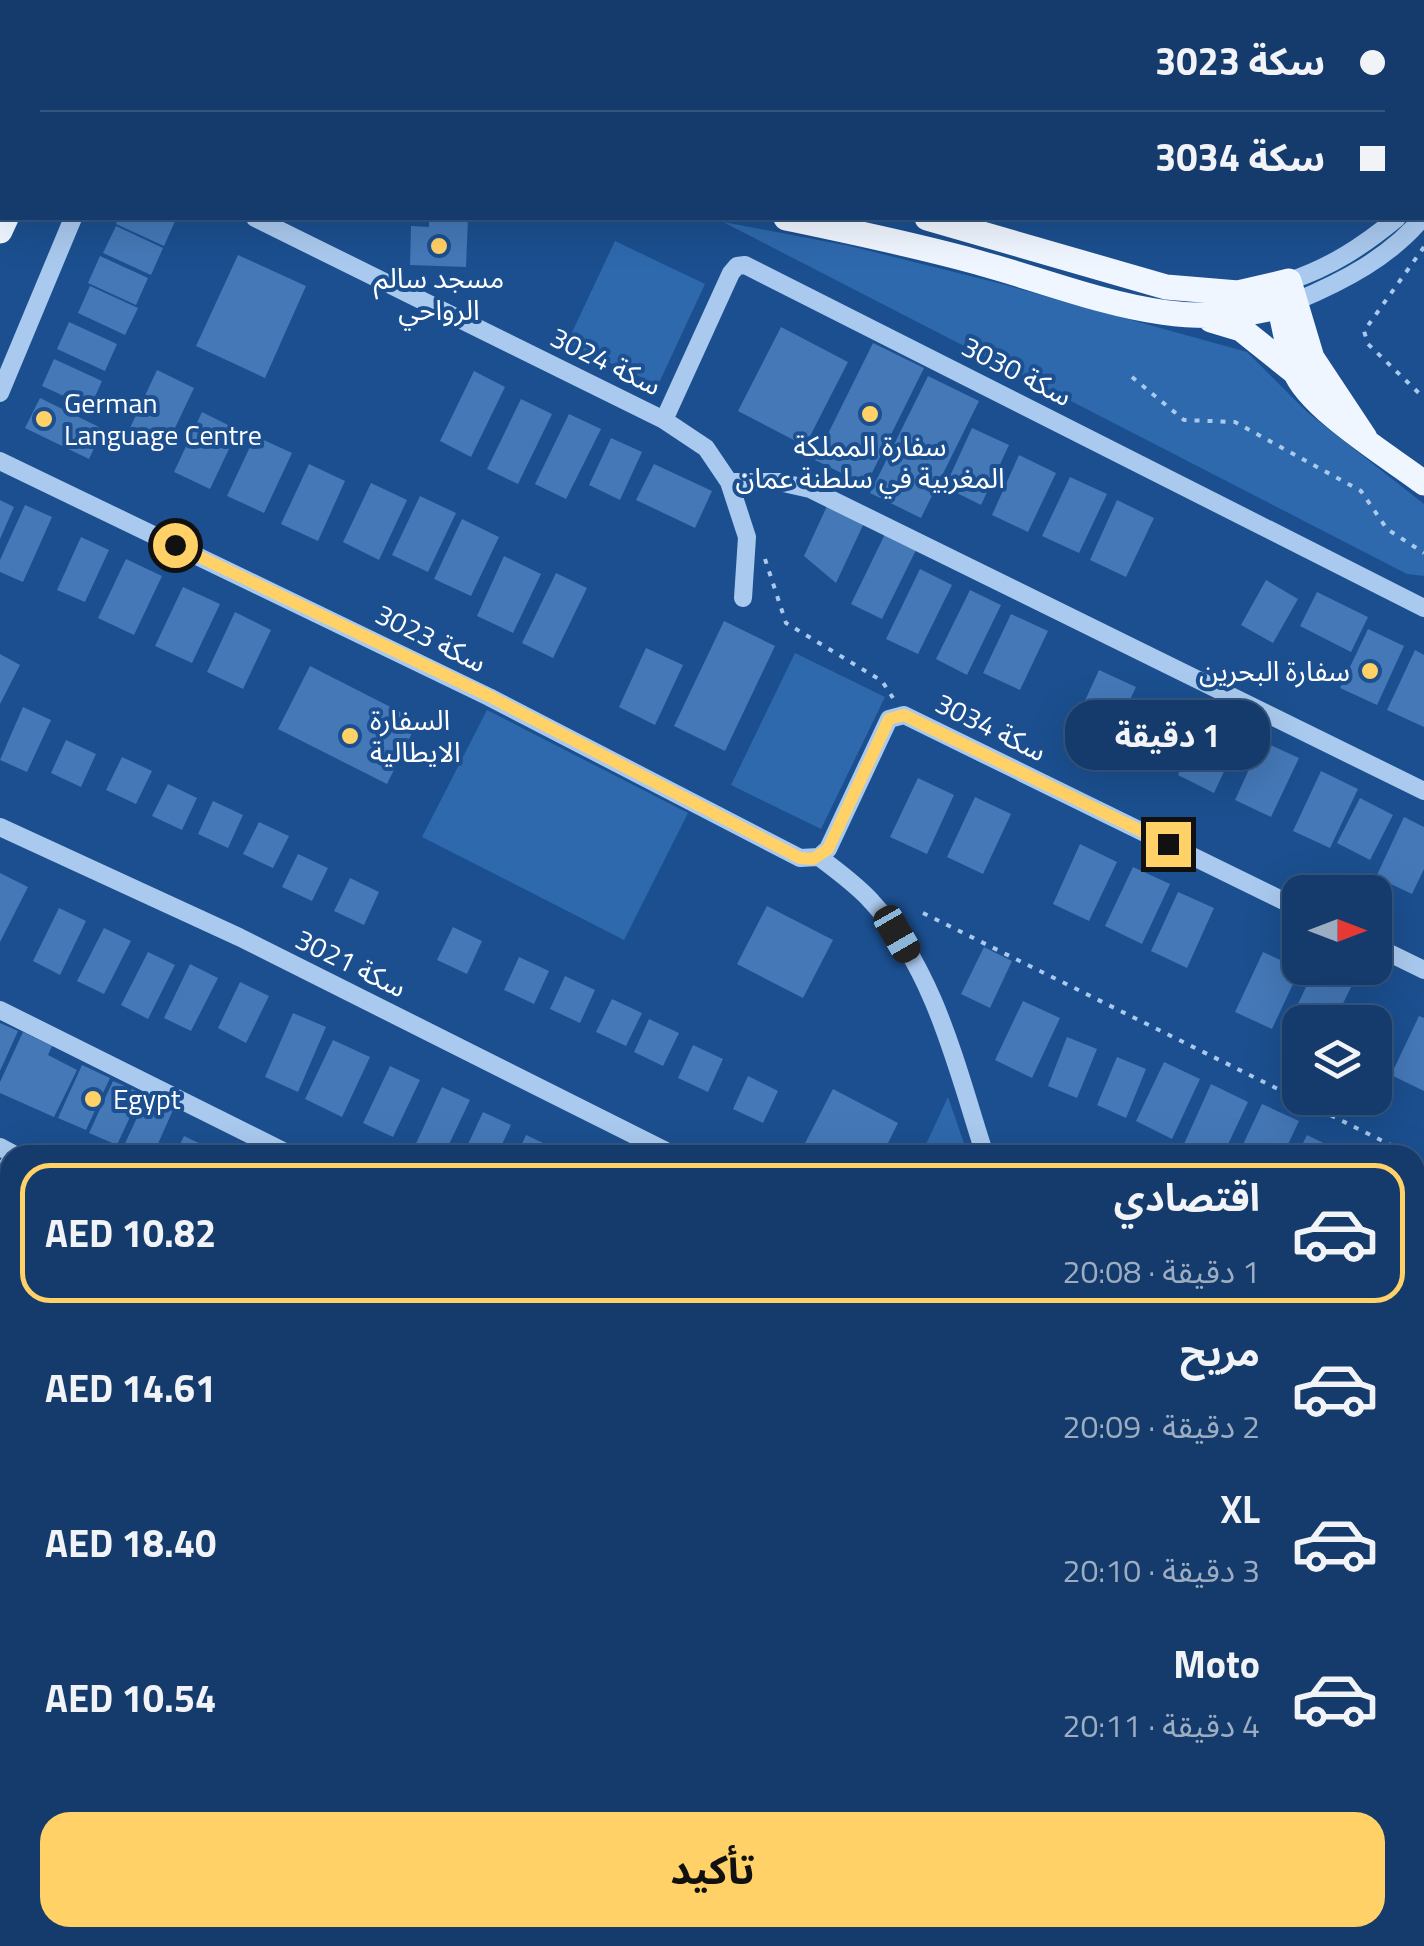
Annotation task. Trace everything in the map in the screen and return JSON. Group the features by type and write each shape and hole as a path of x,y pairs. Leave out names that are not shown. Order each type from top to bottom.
{"main road":[{"path":"795,220 977,262 1112,304 1146,312 1196,316 1241,329 1296,373 1310,395 1334,417 1424,483"},
{"path":"933,220 1166,287 1284,294"},
{"path":"1196,316 1284,294"},
{"path":"1284,294 1296,373"},
{"path":"1284,294 1312,358 1366,438"}],"street":[{"path":"0,393 73,220"},
{"name":"سكة 3024","path":"259,220 664,420 706,448 729,482 747,536 748,562 742,598"},
{"path":"1284,294 1314,272 1354,252 1394,220"},
{"path":"1284,294 1350,275 1382,255 1420,220"},
{"name":"سكة 3030","path":"664,420 731,273 736,266 745,265 1424,608"},
{"name":"سكة 3023","path":"0,461 489,696 800,858 825,850"},
{"path":"729,482 779,482 810,489 1424,792"},
{"name":"سكة 3034","path":"825,850 889,719 904,715 1282,900"},
{"name":"سكة 3021","path":"0,827 239,938 654,1145"},
{"path":"825,850 880,910 922,978 941,1022 982,1145"},
{"path":"1392,954 1424,970"},
{"path":"0,1010 272,1145"}],"path":[{"path":"1424,248 1364,331 1368,344 1424,398"},
{"path":"1132,377 1184,420 1235,422 1360,491 1387,530 1424,552"},
{"path":"763,552 786,623 882,681 904,715"},
{"path":"923,914 1391,1145"}],"shaded area":[{"path":"723,222 850,246 1247,352 1307,412 1424,504 1424,576 1407,574"},
{"path":"615,241 705,284 658,385 567,343"},
{"path":"795,653 885,697 821,829 731,785"},
{"path":"487,710 688,813 624,940 422,837"},
{"path":"948,1097 965,1145 926,1145"}],"building":[{"path":"118,220 176,220 164,246 116,224"},
{"name":"مسجد سالم الرواحي","path":"429,220 468,220 466,267 410,265 411,226 429,227"},
{"path":"116,226 163,248 151,275 103,253"},
{"path":"238,255 306,286 265,378 196,346"},
{"path":"100,256 148,278 136,305 88,283"},
{"path":"90,286 138,308 125,335 78,313"},
{"path":"69,322 117,344 105,371 57,349"},
{"path":"781,327 848,362 805,446 738,411"},
{"name":"سفارة المملكة المغربية في سلطنة عمان","path":"873,343 924,368 866,485 815,460"},
{"path":"54,359 102,381 90,408 42,386"},
{"path":"157,370 194,388 166,447 129,430"},
{"path":"474,371 505,387 471,457 440,441"},
{"path":"928,376 979,401 921,518 870,493"},
{"path":"40,398 103,429 89,459 25,428"},
{"path":"521,399 552,414 518,484 487,469"},
{"path":"202,412 238,430 210,489 174,472"},
{"path":"569,414 601,429 566,499 535,484"},
{"path":"972,428 1009,445 981,505 945,487"},
{"path":"255,436 292,453 264,513 227,496"},
{"path":"611,438 642,452 620,500 589,485"},
{"path":"1019,455 1056,473 1028,532 992,515"},
{"path":"309,464 345,481 318,541 281,524"},
{"path":"654,464 712,491 695,528 636,500"},
{"path":"1070,477 1107,494 1079,553 1042,536"},
{"path":"371,483 407,500 379,560 343,542"},
{"path":"420,496 456,513 428,572 392,555"},
{"path":"0,500 14,507 0,539"},
{"path":"1117,500 1154,518 1126,577 1090,560"},
{"path":"25,505 52,517 23,582 0,572 0,560"},
{"path":"827,506 864,523 836,583 804,556"},
{"path":"462,519 499,537 471,596 434,579"},
{"path":"885,534 916,550 882,619 851,604"},
{"path":"81,537 109,550 85,602 57,590"},
{"path":"504,556 541,574 513,633 477,616"},
{"path":"126,559 162,576 134,635 98,618"},
{"path":"920,569 952,585 918,654 886,639"},
{"path":"556,573 587,588 553,658 522,643"},
{"path":"1266,580 1298,599 1273,643 1241,625"},
{"path":"183,587 220,604 192,663 155,646"},
{"path":"970,590 1001,605 967,675 936,659"},
{"path":"1317,592 1368,617 1351,652 1300,626"},
{"path":"235,612 271,630 243,689 207,672"},
{"path":"1011,614 1048,631 1020,690 983,673"},
{"path":"724,621 775,646 725,751 674,726"},
{"path":"1368,629 1404,646 1377,705 1340,688"},
{"path":"646,648 683,665 655,725 619,707"},
{"path":"1415,650 1424,655 1424,727 1387,710"},
{"path":"0,654 20,665 0,704"},
{"path":"310,666 418,721 387,784 278,729"},
{"path":"1099,670 1136,687 1108,746 1072,729"},
{"path":"23,707 51,720 27,772 0,760"},
{"path":"1205,716 1242,733 1214,793 1178,775"},
{"path":"66,740 96,754 81,787 51,773"},
{"path":"1262,741 1299,758 1271,817 1235,800"},
{"path":"122,757 152,771 136,804 106,790"},
{"path":"1321,771 1358,789 1330,848 1293,831"},
{"path":"918,778 954,795 927,854 890,837"},
{"path":"168,784 197,798 182,830 152,816"},
{"path":"975,797 1011,814 983,874 947,857"},
{"path":"1360,798 1393,815 1370,860 1337,843"},
{"path":"213,801 243,815 228,848 198,834"},
{"path":"1404,817 1424,827 1424,869 1412,894 1392,885 1392,875 1377,875"},
{"path":"259,822 289,836 273,868 243,854"},
{"path":"1080,844 1117,862 1089,921 1053,904"},
{"path":"298,854 328,868 312,901 282,887"},
{"path":"1133,867 1170,884 1142,944 1105,926"},
{"path":"0,873 28,887 0,942"},
{"path":"350,878 379,892 364,925 334,911"},
{"path":"1178,892 1214,908 1187,968 1151,951"},
{"path":"767,906 833,940 803,998 737,964"},
{"path":"59,908 86,921 60,975 33,961"},
{"path":"453,927 482,941 467,974 437,960"},
{"path":"104,928 131,941 104,994 77,981"},
{"path":"984,947 1012,961 990,1008 961,994"},
{"path":"148,952 175,965 148,1019 121,1005"},
{"path":"1263,952 1282,961 1282,985 1293,985 1272,1029 1235,1012"},
{"path":"519,957 549,971 534,1004 504,990"},
{"path":"190,964 218,978 191,1031 164,1018"},
{"path":"565,976 595,990 580,1023 550,1009"},
{"path":"240,982 269,996 246,1043 218,1028"},
{"path":"1307,985 1352,985 1342,1005 1297,1005"},
{"path":"612,999 642,1013 626,1046 596,1032"},
{"path":"1023,1001 1060,1018 1032,1078 995,1060"},
{"path":"293,1013 326,1027 298,1092 265,1077"},
{"path":"1419,1016 1424,1018 1424,1091 1392,1073"},
{"path":"649,1019 679,1033 663,1066 634,1052"},
{"path":"0,1023 18,1031 0,1071"},
{"path":"23,1032 52,1046 48,1055 77,1070 54,1117 0,1093 0,1082"},
{"path":"1067,1037 1097,1049 1077,1098 1048,1086"},
{"path":"333,1040 370,1057 342,1117 305,1099"},
{"path":"693,1045 723,1059 708,1092 678,1078"},
{"path":"1117,1057 1146,1069 1126,1118 1097,1105"},
{"path":"1164,1062 1200,1079 1172,1139 1136,1121"},
{"path":"82,1065 110,1078 86,1130 58,1118"},
{"path":"390,1066 420,1080 393,1137 363,1123"},
{"path":"748,1076 778,1091 763,1123 733,1109"},
{"path":"113,1081 141,1093 117,1145 89,1133"},
{"path":"1211,1084 1248,1102 1228,1145 1184,1144"},
{"path":"442,1087 470,1100 449,1145 415,1145"},
{"path":"833,1089 898,1123 887,1145 804,1145"},
{"path":"146,1098 173,1110 157,1145 124,1145"},
{"path":"1262,1104 1299,1121 1288,1145 1243,1145"},
{"path":"483,1112 511,1125 502,1145 468,1145"},
{"path":"526,1135 548,1145 522,1145"},
{"path":"1307,1135 1328,1145 1302,1145"},
{"path":"184,1136 203,1145 180,1145"}],"place":[{"name":"مسجد سالم الرواحي","path":"439,246"},
{"name":"سفارة المملكة المغربية في سلطنة عمان","path":"870,414"},
{"name":"German Language Centre","path":"44,419"},
{"name":"سفارة البحرين","path":"1370,671"},
{"name":"السفارة الايطالية","path":"350,736"},
{"name":"Egypt","path":"93,1099"}],"route":[{"path":"175,545 489,696 806,860 828,849 889,719 896,715 904,715 1168,844"}]}
